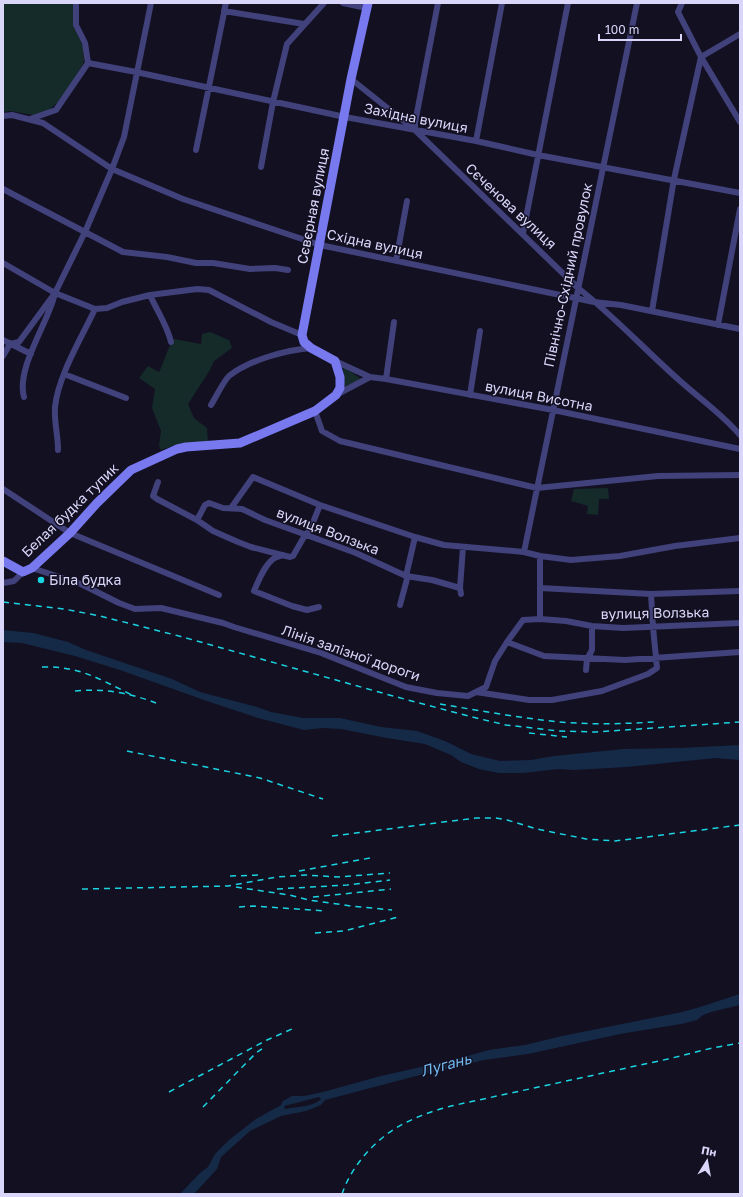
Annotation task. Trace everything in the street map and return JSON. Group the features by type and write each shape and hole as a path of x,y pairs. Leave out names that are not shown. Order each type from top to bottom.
{"street":[{"path":"30,120 56,110 88,63 85,43 76,25 76,3"},
{"path":"3,356 10,344 19,342 55,293 85,232 112,169 124,137 151,3"},
{"path":"261,167 273,102 287,44 324,3"},
{"path":"343,3 367,5"},
{"path":"415,130 415,123 438,3"},
{"path":"476,141 502,3"},
{"path":"523,233 568,3"},
{"name":"Північно-Східний провулок","path":"524,552 637,3"},
{"path":"682,3 678,12 701,57 740,122"},
{"name":"Сєвєрная вулиця","path":"302,335 345,117 351,79 367,5"},
{"path":"196,150 225,8 304,24"},
{"path":"652,311 674,179 701,57 740,34"},
{"name":"Західна вулиця","path":"88,63 345,117 476,141 538,155 674,179 740,193"},
{"name":"Сєченова вулиця","path":"351,79 415,130 523,233 578,288 597,303 680,381 728,420 740,435"},
{"name":"Східна вулиця","path":"3,116 12,115 43,123 112,169 183,199 320,245 576,299 621,305 740,329"},
{"path":"3,189 123,252 167,256 196,263 213,263 250,269 275,268 288,270"},
{"path":"396,261 408,201"},
{"path":"718,325 740,209"},
{"path":"3,263 55,293 95,309 107,308 122,302 150,295 197,289 209,290 271,322 302,335 304,342 311,348 335,361 340,377 340,388 336,395"},
{"path":"24,397 24,375 31,354 52,307 55,293"},
{"path":"150,295 167,328 171,342"},
{"path":"58,450 58,438 55,426 55,406 62,379 95,309"},
{"path":"386,379 394,322"},
{"path":"470,395 480,331"},
{"path":"3,340 31,354"},
{"path":"211,405 228,377 252,362 298,349 311,348"},
{"name":"вулиця Висотна","path":"335,361 370,377 553,410 740,450"},
{"path":"64,374 126,398"},
{"path":"336,395 370,377"},
{"name":"Белая будка тупик","path":"23,572 32,568 70,533 97,503 131,470 150,460 186,447 240,443 315,411 336,395"},
{"path":"315,411 322,431 340,441 537,488 658,476 740,475"},
{"path":"231,508 253,477 320,505 444,546 524,552 540,556 571,560 620,556 675,546 740,538"},
{"path":"158,482 154,496 157,499 213,531 238,542 290,557 293,556 305,535 310,530 320,505"},
{"path":"3,489 70,533 219,595"},
{"name":"вулиця Волзька","path":"196,520 205,505 210,503 223,508 242,509 265,520 356,554 406,576 432,580 461,591 462,547"},
{"path":"400,605 416,538"},
{"path":"284,555 274,558 262,574 254,591 292,606 307,610 319,607"},
{"path":"540,556 540,619"},
{"path":"3,561 23,572 14,581 3,583"},
{"name":"Лінія залізної дороги","path":"32,568 81,584 119,603 135,609 161,608 223,623 321,653 406,687 437,693 468,696 476,692 529,700 552,700 602,691 648,674 657,668 656,658"},
{"path":"540,588 651,594 740,591"},
{"path":"651,594 656,658"},
{"name":"вулиця Волзька","path":"507,642 523,620 540,619 566,621 592,626 653,627 740,623"},
{"path":"586,670 587,659 592,650 592,626"},
{"path":"476,692 486,687 495,661 507,642 544,656 587,659 599,658 625,660 740,652"}],"green space":[{"path":"3,3 73,3 73,25 83,46 84,62 64,97 49,110 33,115 10,111 3,112"},
{"path":"210,332 229,340 232,348 214,361 210,370 188,404 194,418 207,428 208,442 177,444 161,450 159,446 161,431 152,408 155,389 139,378 148,366 159,372 174,339 201,344 202,334"},
{"path":"343,368 360,378 359,380 346,387 344,384"},
{"path":"608,488 609,499 599,499 598,515 587,514 588,506 571,501 574,489"}],"water":[{"path":"3,630 33,633 68,642 86,650 172,679 200,692 271,712 303,718 340,718 381,727 417,731 445,741 471,754 500,761 531,760 554,756 624,749 740,745 740,760 716,758 626,767 574,770 558,769 523,773 499,773 479,769 461,762 451,755 425,744 341,729 322,728 304,730 258,718 75,656 22,643 3,642"},
{"name":"Лугань","path":"740,994 740,1005 711,1012 703,1015 697,1020 620,1034 528,1054 484,1060 325,1100 321,1105 306,1111 281,1116 250,1131 221,1157 217,1169 194,1194 180,1194 199,1174 208,1167 215,1154 229,1140 256,1119 281,1105 283,1101 292,1096 304,1096 323,1092 381,1076 457,1059 489,1050 525,1045 700,1007","holes":["319,1097 321,1099 314,1104 304,1106 285,1109 284,1106"]}],"railway":[{"path":"3,602 64,609 100,616 179,636 393,696 506,725 558,731 596,732 740,722"},
{"path":"42,667 55,667 78,671 99,679 132,695"},
{"path":"75,691 96,690 116,692 136,696 156,703"},
{"path":"440,704 564,722 602,724 654,722"},
{"path":"529,733 567,737"},
{"path":"127,751 260,778 323,799"},
{"path":"332,836 476,818 496,818 537,829 586,839 615,841 740,825"},
{"path":"299,871 370,858"},
{"path":"82,889 228,886 277,877 306,875 338,877 390,873"},
{"path":"230,876 260,875"},
{"path":"277,889 347,885 390,880"},
{"path":"236,887 289,895 309,900 392,910"},
{"path":"313,897 391,889"},
{"path":"239,907 254,906 326,911"},
{"path":"315,933 344,931 398,917"},
{"path":"169,1092 267,1040 292,1029"},
{"path":"342,1194 352,1172 368,1152 386,1135 412,1119 451,1106 740,1043"},
{"path":"203,1107 256,1053 266,1046"}],"place":[{"name":"Біла будка","path":"41,580"}]}
